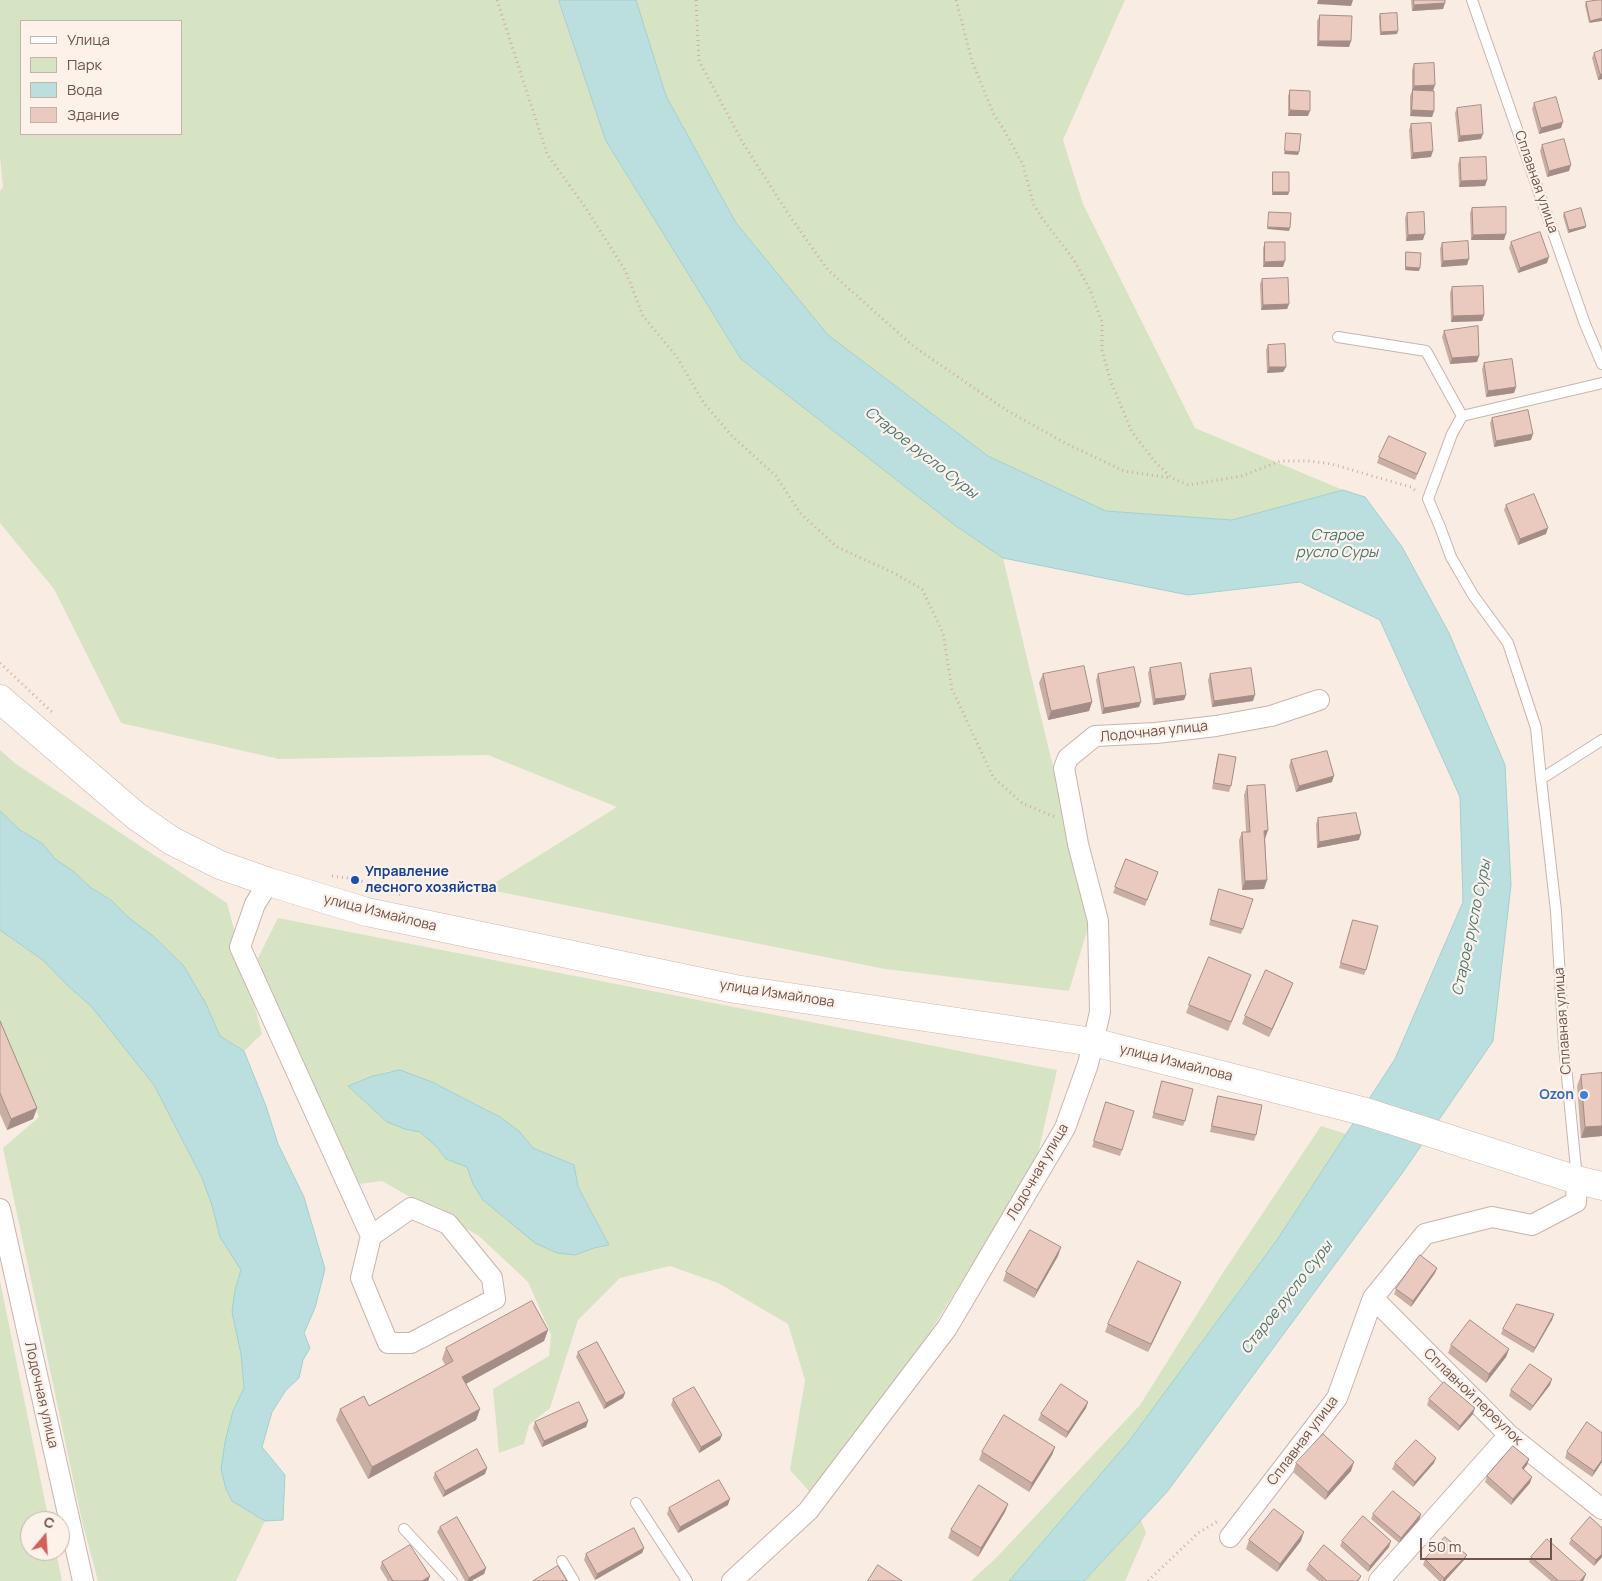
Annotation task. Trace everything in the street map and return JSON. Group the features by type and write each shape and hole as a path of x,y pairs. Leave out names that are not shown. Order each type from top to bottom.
{"main road":[{"name":"улица Измайлова","path":"0,699 136,816 172,841 220,865 269,882 384,916 734,989 1093,1042 1366,1112 1590,1183"}],"street":[{"name":"Лодочная улица","path":"732,1581 808,1511 948,1328 1065,1128 1088,1064 1100,1012 1098,921 1078,844 1064,768 1068,758 1095,736 1156,733 1216,726 1271,716 1319,700"},
{"path":"269,882 256,904 240,947 371,1236 361,1278 388,1343 411,1343 495,1299 492,1278 448,1224 411,1208 371,1236"},
{"name":"Сплавная улица","path":"1225,1528 1337,1398 1373,1298 1425,1234 1492,1217 1532,1225 1576,1202 1590,1183"},
{"name":"Лодочная улица","path":"0,1210 83,1581"},
{"name":"Сплавной переулок","path":"1373,1298 1509,1436 1602,1509"},
{"path":"1379,1581 1509,1436"}],"lane":[{"name":"Сплавная улица","path":"1472,0 1585,324 1602,364"},
{"path":"1338,337 1426,351 1462,416"},
{"path":"1428,499 1452,434 1462,416 1602,382"},
{"name":"Сплавная улица","path":"1428,499 1451,557 1473,595 1508,643 1536,728 1556,911 1564,1044 1590,1183"},
{"path":"1541,779 1602,740"},
{"path":"636,1503 687,1581"},
{"path":"404,1529 452,1581"},
{"path":"562,1560 574,1581"}],"path":[{"path":"497,0 547,154 587,210 625,270 643,316 677,357 703,402 732,436 776,476 800,513 838,547 894,572 922,588 943,633 952,689 993,777 1022,803 1054,817 1073,816"},
{"path":"696,0 699,61 743,143 828,270 913,346 1006,410 1064,443 1124,471 1172,478 1188,486 1242,476 1280,461 1310,461 1332,464 1411,487 1428,499"},
{"path":"956,0 972,61 994,115 1023,165 1034,205 1074,260 1090,292 1102,322 1102,350 1111,382 1132,432 1143,448 1172,478"},
{"path":"0,663 58,718"},
{"path":"327,876 355,879 406,896"},
{"path":"1148,1581 1198,1533 1225,1528"}],"green space":[{"path":"0,0 559,0 606,141 741,359 956,526 1003,558 1090,921 1069,991 885,969 485,889 617,807 488,755 279,759 121,723 54,589 0,523 0,191 3,187 0,157"},
{"path":"636,0 1125,0 1063,140 1083,204 1195,428 1343,490 1232,520 1106,511 988,456 828,335 736,223 666,96"},
{"path":"0,750 16,764 227,903 262,1034 244,1051 220,1036 205,1002 183,965 111,900 90,887 73,871 55,859 43,844 20,830 0,811"},
{"path":"278,918 1057,1070 1036,1162 924,1342 810,1492 790,1470 805,1380 788,1324 718,1283 670,1266 620,1278 578,1320 550,1408 529,1425 524,1444 499,1453 493,1389 549,1356 551,1334 528,1282 479,1236 382,1181 359,1184 256,962","holes":["389,1071 432,1082 500,1117 519,1131 533,1148 573,1165 578,1187 609,1245 575,1255 514,1225 503,1217 473,1184 468,1167 446,1159 437,1147 420,1132 405,1129 373,1109 348,1086"]},
{"path":"0,930 44,961 91,1006 154,1085 202,1178 241,1271 235,1290 244,1388 233,1411 251,1513 265,1521 236,1581 98,1581 82,1521 3,1148 39,1117 0,1028"},
{"path":"1321,1126 1346,1134 1277,1240 1129,1441 1009,1581 971,1581 996,1558 1140,1405 1224,1271"},
{"path":"0,1281 47,1511 20,1511 20,1561 58,1561 62,1581 0,1581"},
{"path":"1141,1520 1146,1533 1125,1581 1084,1581"}],"water":[{"name":"Старое русло Суры","path":"559,0 636,0 666,96 736,223 828,335 988,456 1106,511 1232,520 1343,490 1365,497 1402,547 1449,633 1505,765 1511,885 1493,1041 1403,1172 1167,1492 1084,1581 1009,1581 1129,1441 1277,1240 1395,1059 1463,902 1460,797 1380,620 1300,582 1188,595 1003,558 956,526 741,359 606,141"},
{"path":"0,811 20,830 43,844 55,859 73,871 90,887 111,900 183,965 205,1002 220,1036 244,1051 266,1106 278,1144 304,1197 325,1269 315,1308 304,1333 310,1348 303,1360 299,1378 286,1390 272,1412 262,1447 285,1475 283,1520 265,1521 232,1501 226,1489 221,1469 225,1442 233,1411 244,1388 241,1354 232,1312 235,1290 241,1270 220,1237 212,1205 202,1178 154,1085 91,1006 44,961 0,930"},
{"path":"400,1070 432,1082 500,1117 519,1131 533,1148 574,1165 578,1187 609,1245 575,1255 557,1253 535,1243 483,1200 473,1184 467,1167 446,1159 437,1147 420,1132 387,1122 348,1086 373,1076"}],"building":[{"path":"1414,0 1445,0 1445,3 1414,5"},
{"path":"1602,0 1602,18 1590,21 1586,2"},
{"path":"1397,13 1398,31 1381,32 1380,14"},
{"path":"1320,15 1352,16 1351,41 1319,41"},
{"path":"1602,50 1602,74 1600,74 1594,53"},
{"path":"1434,63 1435,85 1414,86 1414,64"},
{"path":"1290,90 1310,91 1310,111 1290,110"},
{"path":"1413,90 1434,91 1434,111 1412,110"},
{"path":"1556,97 1563,122 1541,128 1534,103"},
{"path":"1481,105 1483,134 1460,136 1457,108"},
{"path":"1431,123 1433,151 1413,153 1411,124"},
{"path":"1286,133 1301,134 1299,152 1285,151"},
{"path":"1564,139 1571,165 1549,171 1542,145"},
{"path":"1486,157 1487,180 1461,181 1460,158"},
{"path":"1273,172 1289,172 1289,192 1273,192"},
{"path":"1506,207 1506,234 1473,235 1472,208"},
{"path":"1581,208 1586,226 1569,230 1564,213"},
{"path":"1269,212 1291,213 1290,228 1268,227"},
{"path":"1424,212 1425,234 1408,235 1407,213"},
{"path":"1540,232 1549,257 1520,268 1511,242"},
{"path":"1468,241 1469,259 1443,261 1442,243"},
{"path":"1265,242 1285,242 1285,261 1265,262"},
{"path":"1406,252 1421,253 1420,268 1406,267"},
{"path":"1288,278 1289,304 1263,305 1262,279"},
{"path":"1483,286 1484,315 1453,316 1452,287"},
{"path":"1478,326 1479,356 1452,358 1444,331"},
{"path":"1285,344 1286,367 1269,367 1268,345"},
{"path":"1512,359 1516,387 1488,391 1484,363"},
{"path":"1528,410 1533,434 1496,441 1492,418"},
{"path":"1389,436 1426,453 1417,474 1379,457"},
{"path":"1534,494 1548,528 1520,539 1506,505"},
{"path":"1181,663 1186,695 1155,699 1150,668"},
{"path":"1084,666 1092,702 1051,711 1043,674"},
{"path":"1134,667 1141,702 1104,708 1098,674"},
{"path":"1251,668 1255,695 1214,701 1210,674"},
{"path":"1327,751 1334,776 1299,786 1291,760"},
{"path":"1219,754 1236,757 1231,786 1214,783"},
{"path":"1265,785 1268,830 1264,831 1267,880 1245,881 1242,832 1250,832 1247,786"},
{"path":"1356,813 1361,834 1319,842 1318,818"},
{"path":"1126,859 1158,872 1147,900 1115,887"},
{"path":"1219,889 1253,899 1243,929 1211,920"},
{"path":"1353,920 1378,926 1366,970 1341,963"},
{"path":"1209,957 1251,975 1231,1022 1189,1005"},
{"path":"1266,970 1293,983 1272,1029 1245,1016"},
{"path":"0,1021 37,1108 11,1119 0,1093"},
{"path":"1602,1073 1602,1126 1585,1127 1581,1075"},
{"path":"1162,1081 1193,1089 1185,1121 1154,1113"},
{"path":"1218,1096 1262,1105 1256,1135 1212,1126"},
{"path":"1106,1102 1134,1111 1122,1150 1094,1141"},
{"path":"1030,1230 1061,1247 1037,1290 1006,1272"},
{"path":"1420,1255 1437,1268 1413,1301 1396,1289"},
{"path":"1138,1261 1181,1282 1151,1344 1108,1324"},
{"path":"532,1301 548,1330 462,1377 480,1409 372,1467 340,1409 364,1396 369,1406 453,1361 446,1348"},
{"path":"1517,1304 1554,1314 1535,1348 1503,1329"},
{"path":"1470,1320 1509,1349 1489,1374 1451,1345"},
{"path":"597,1342 625,1393 606,1403 578,1352"},
{"path":"1530,1364 1552,1379 1533,1406 1511,1390"},
{"path":"1444,1382 1475,1408 1460,1426 1429,1399"},
{"path":"1061,1384 1088,1402 1068,1432 1041,1414"},
{"path":"694,1387 722,1435 701,1447 673,1399"},
{"path":"579,1402 588,1421 544,1441 535,1422"},
{"path":"1004,1415 1055,1447 1032,1483 982,1452"},
{"path":"1587,1422 1602,1433 1602,1460 1594,1471 1567,1452"},
{"path":"1323,1434 1354,1462 1328,1492 1296,1463"},
{"path":"1416,1440 1436,1458 1415,1482 1395,1463"},
{"path":"1513,1446 1529,1459 1522,1468 1532,1477 1513,1499 1487,1476"},
{"path":"477,1449 487,1468 445,1491 435,1473"},
{"path":"719,1480 730,1499 680,1527 669,1508"},
{"path":"979,1485 1008,1504 981,1548 951,1530"},
{"path":"1393,1491 1421,1514 1401,1538 1373,1514"},
{"path":"1274,1509 1304,1532 1280,1564 1249,1540"},
{"path":"1363,1516 1391,1541 1370,1566 1342,1541"},
{"path":"457,1517 486,1568 469,1578 440,1527"},
{"path":"1590,1517 1602,1528 1602,1554 1596,1560 1571,1539"},
{"path":"634,1528 644,1548 597,1574 586,1554"},
{"path":"1445,1537 1467,1555 1444,1578 1425,1559"},
{"path":"1547,1539 1586,1574 1580,1581 1559,1581 1531,1557"},
{"path":"410,1545 430,1576 422,1581 393,1581 382,1562"},
{"path":"1324,1545 1361,1576 1357,1581 1327,1581 1309,1564"},
{"path":"878,1565 902,1581 868,1581"},
{"path":"558,1566 567,1581 533,1581"}],"place":[{"name":"Управление лесного хозяйства","path":"355,880"},
{"name":"Ozon","path":"1584,1095"}]}
